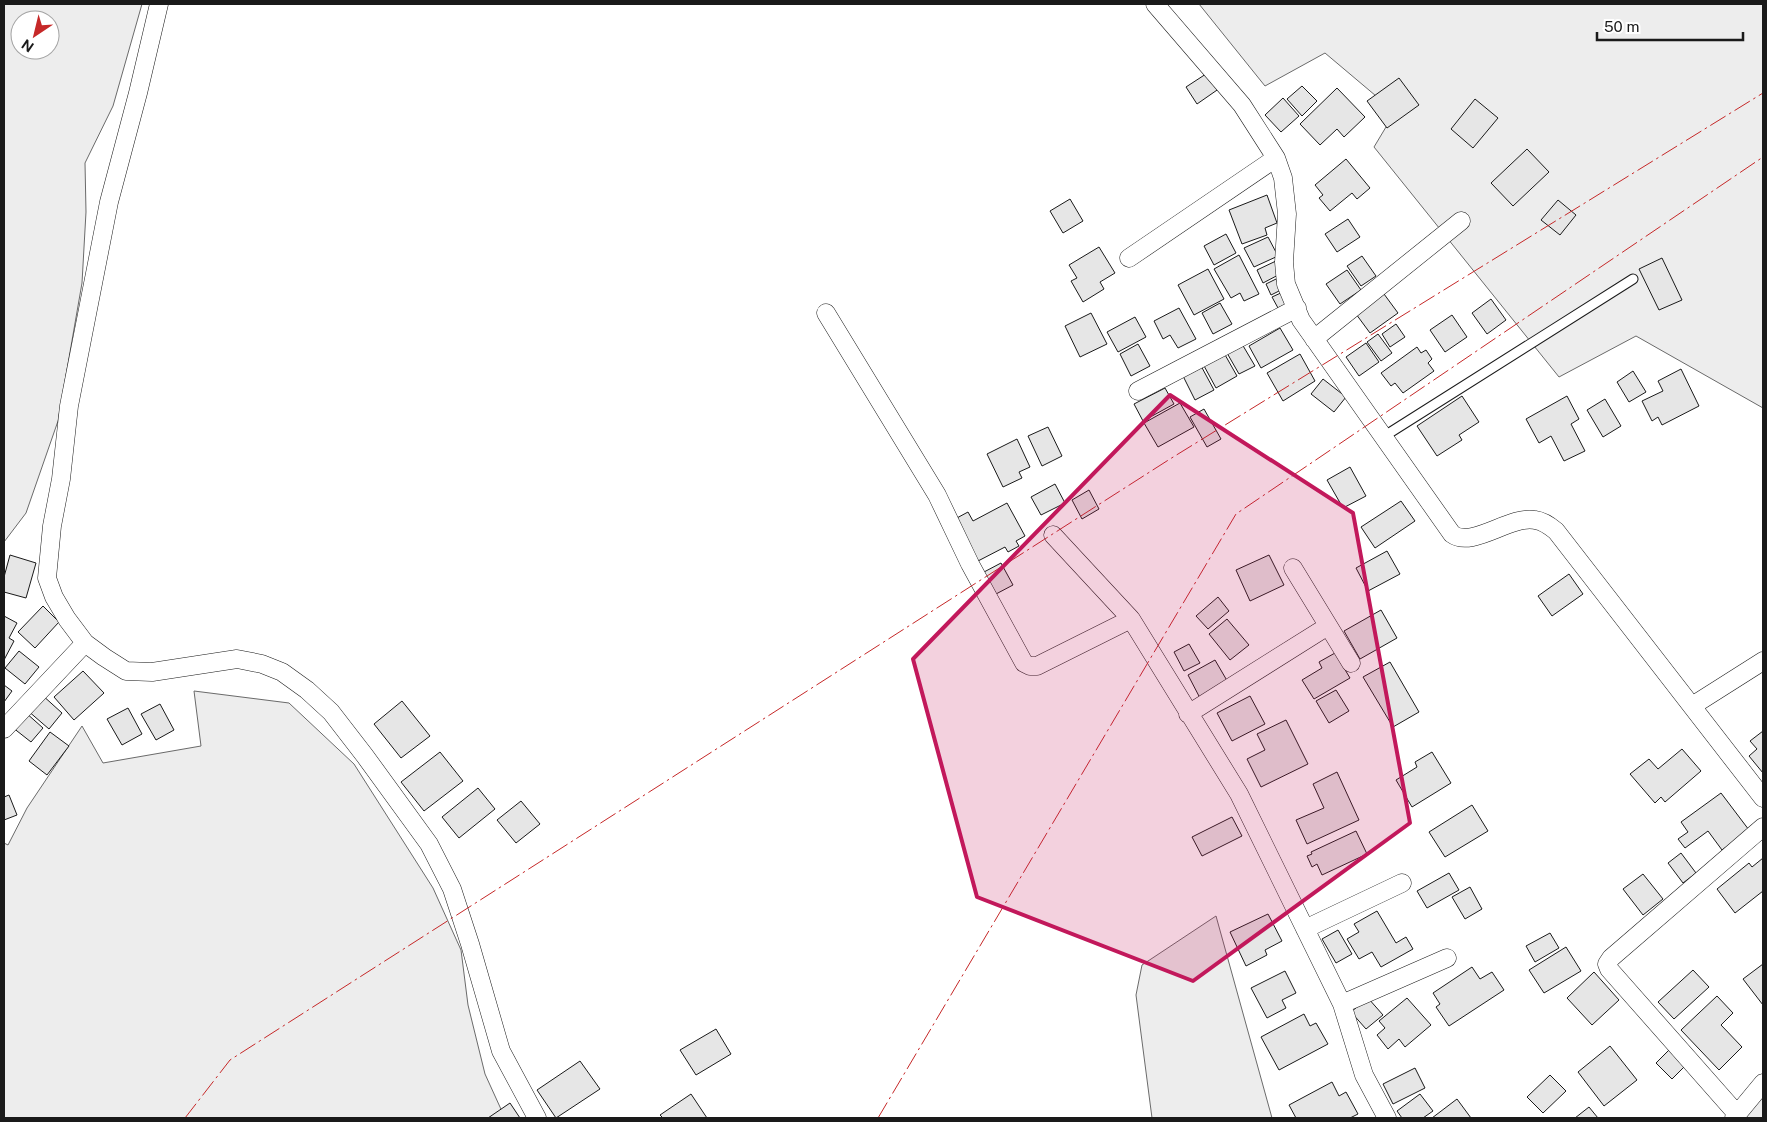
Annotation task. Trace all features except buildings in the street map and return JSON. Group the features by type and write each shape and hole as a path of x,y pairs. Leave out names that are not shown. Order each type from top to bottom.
{"street":[{"path":"159,4 109,202 68,406 61,479 52,526 47,578 54,597 67,619 85,643 104,658 126,671 138,673 152,672 237,659 262,664 282,672 307,690 331,712 366,756 429,844 452,889 501,1051 537,1118"},
{"path":"1155,4 1242,105 1276,158 1283,178 1287,214 1284,262 1286,284 1301,320 1452,534 1456,537 1470,538 1525,519 1542,522 1556,531 1763,798"},
{"path":"1130,258 1276,158"},
{"path":"1314,339 1461,221"},
{"path":"1138,391 1297,308"},
{"path":"826,313 937,495 970,564 1024,663 1030,666 1037,666 1131,619"},
{"path":"1053,535 1131,619 1239,794 1342,1004 1364,1075 1387,1118"},
{"path":"1293,568 1351,663"},
{"path":"1188,714 1328,626"},
{"path":"4,729 85,643"},
{"path":"1692,706 1763,660"},
{"path":"1763,827 1611,958 1607,964 1609,969 1736,1116 1763,1083"},
{"path":"1305,929 1402,882"},
{"path":"1342,1004 1447,958"}],"lane":[{"path":"1383,437 1633,279"}],"highlighted area":[{"path":"1170,395 1353,513 1410,823 1193,981 977,897 913,659"}],"shaded area":[{"path":"4,4 142,4 113,106 85,163 86,212 82,283 58,421 26,513 4,542"},
{"path":"1199,4 1763,4 1763,408 1636,336 1559,377 1374,147 1395,112 1325,53 1265,86"},
{"path":"194,691 289,703 354,764 433,888 461,950 468,1005 485,1074 505,1118 4,1118 4,843 8,845 27,808 82,726 103,763 201,746"},
{"path":"1216,916 1272,1118 1152,1118 1136,995 1142,965"},
{"path":"1763,1096 1763,1118 1744,1118"}],"power":[{"path":"185,1118 230,1060 1170,459 1763,93"},
{"path":"878,1118 1236,514 1763,157"}]}
